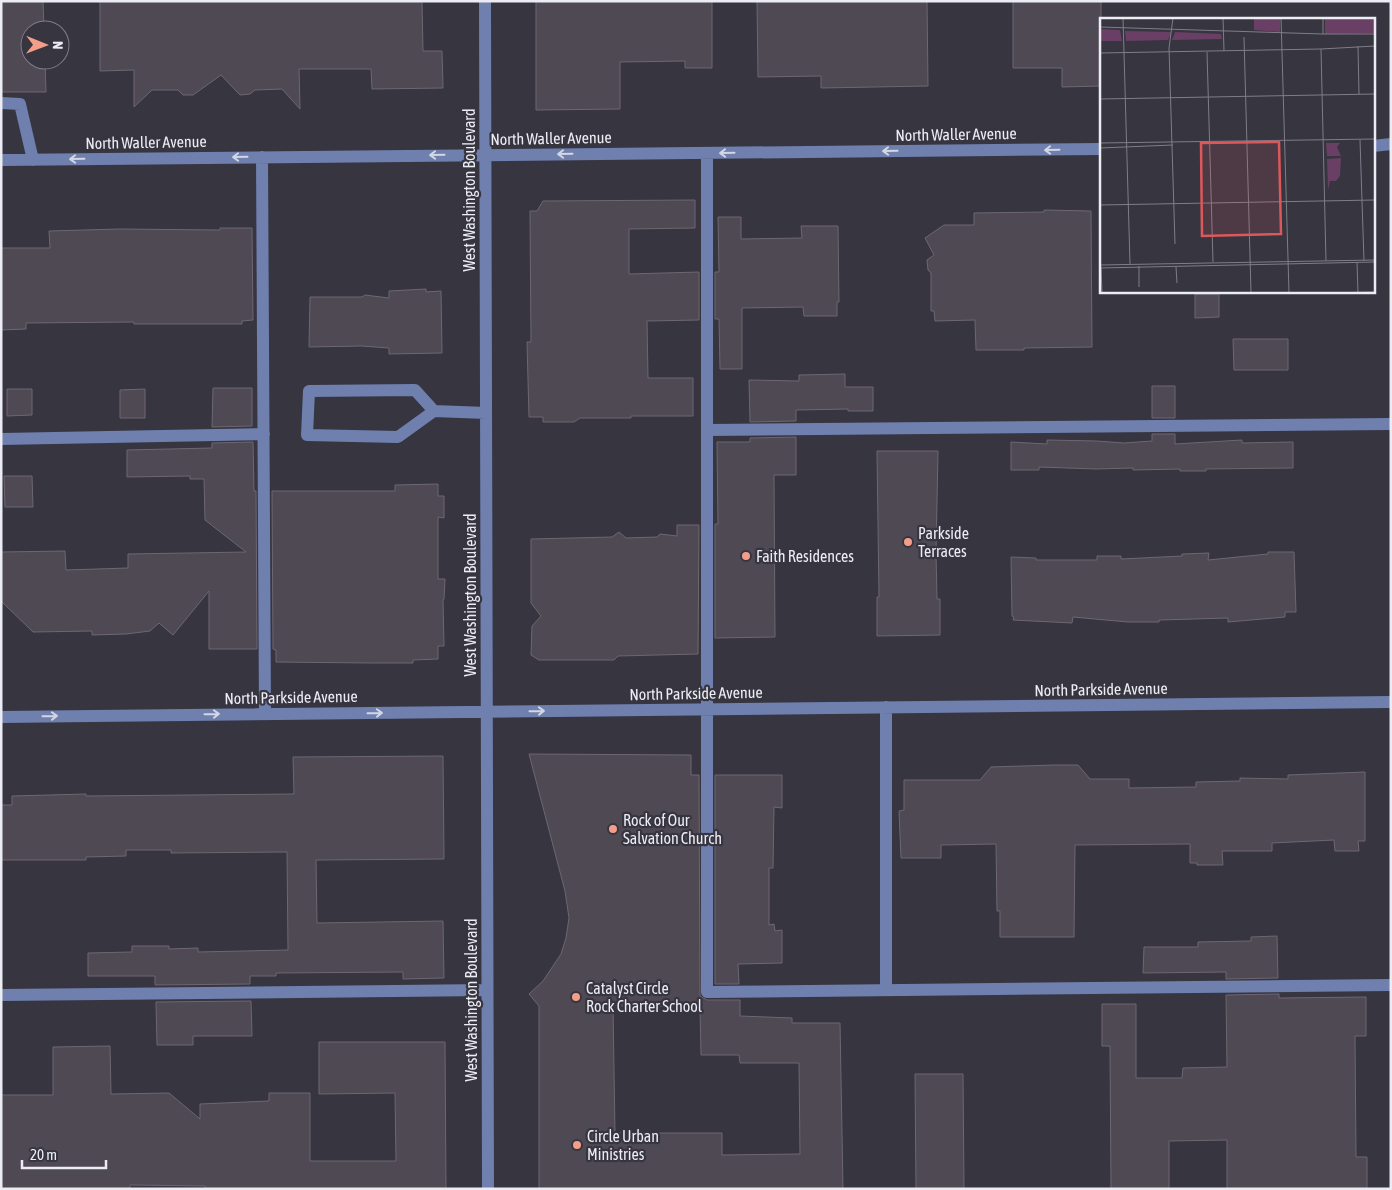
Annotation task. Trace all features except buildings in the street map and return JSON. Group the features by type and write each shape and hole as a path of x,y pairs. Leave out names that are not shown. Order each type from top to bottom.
{"street":[{"name":"West Washington Boulevard","path":"486,1 488,1189"},
{"path":"1,103 20,104 33,160"},
{"path":"1374,146 1391,144"},
{"name":"North Waller Avenue","path":"1,160 1100,149"},
{"path":"707,153 707,992 1391,984"},
{"path":"262,157 265,714"},
{"path":"434,411 415,390 308,391 307,435 398,437 434,411 486,413"},
{"path":"707,430 1391,424"},
{"path":"1,439 264,434"},
{"name":"North Parkside Avenue","path":"1,717 1391,702"},
{"path":"886,707 886,990"},
{"path":"1,995 488,990"}],"place":[{"name":"Parkside Terraces","path":"908,542"},
{"name":"Faith Residences","path":"746,556"},
{"name":"Rock of Our Salvation Church","path":"613,829"},
{"name":"Catalyst Circle Rock Charter School","path":"576,997"},
{"name":"Circle Urban Ministries","path":"577,1145"}]}
